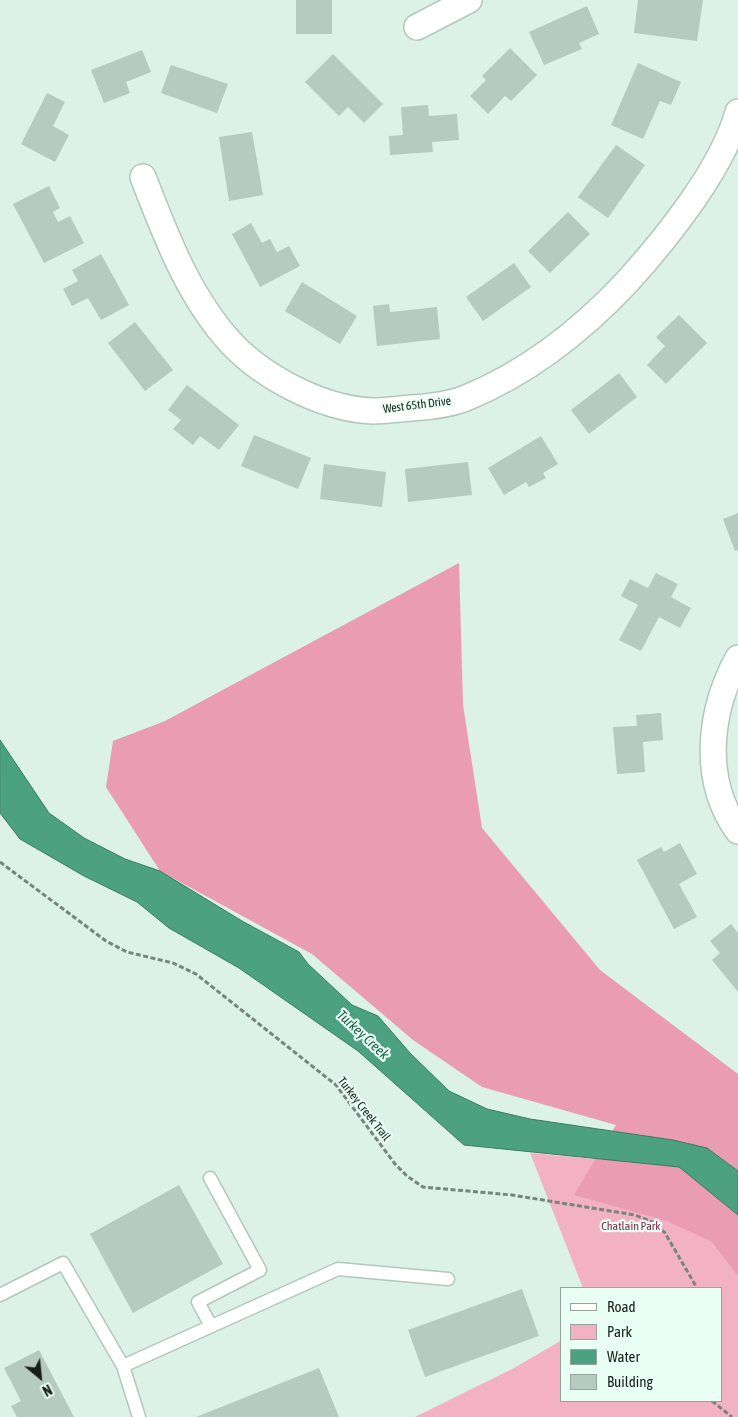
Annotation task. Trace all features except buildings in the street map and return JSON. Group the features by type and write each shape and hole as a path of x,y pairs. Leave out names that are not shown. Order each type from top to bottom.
{"street":[{"path":"417,28 469,0"},
{"name":"West 65th Drive","path":"143,177 174,253 205,309 226,337 243,354 287,385 319,399 352,408 373,411 425,407 464,399 523,370 568,336 612,298 661,243 692,201 736,127"},
{"path":"738,658 727,678 713,744 715,782 726,814 738,831"}],"lane":[{"path":"210,1178 260,1270 198,1302 211,1326"},
{"path":"0,1294 63,1263 123,1366 139,1417"},
{"path":"123,1366 338,1269 448,1279"}],"path":[{"name":"Turkey Creek Trail","path":"0,862 106,941 127,952 174,963 196,974 336,1085 395,1164 407,1176 423,1187 512,1195 635,1215 654,1223 665,1233 696,1287"},
{"path":"713,1402 732,1417"}],"green space":[{"name":"Chatlain Park","path":"530,1153 679,1167 738,1215 738,1417 415,1417 514,1368 560,1341 560,1402 723,1402 723,1287 583,1287"}],"shaded area":[{"path":"459,563 463,705 482,828 600,970 738,1074 738,1276 712,1242 667,1221 574,1195 616,1125 482,1087 413,1040 312,954 160,871 106,787 113,741 165,721"}],"water":[{"name":"Turkey Creek","path":"0,740 49,813 84,838 125,859 160,871 242,921 299,952 308,964 352,1005 378,1016 410,1053 449,1091 487,1109 530,1119 673,1140 707,1148 738,1171 738,1215 679,1167 464,1145 358,1051 239,968 169,928 137,902 84,876 20,839 0,813"}]}
